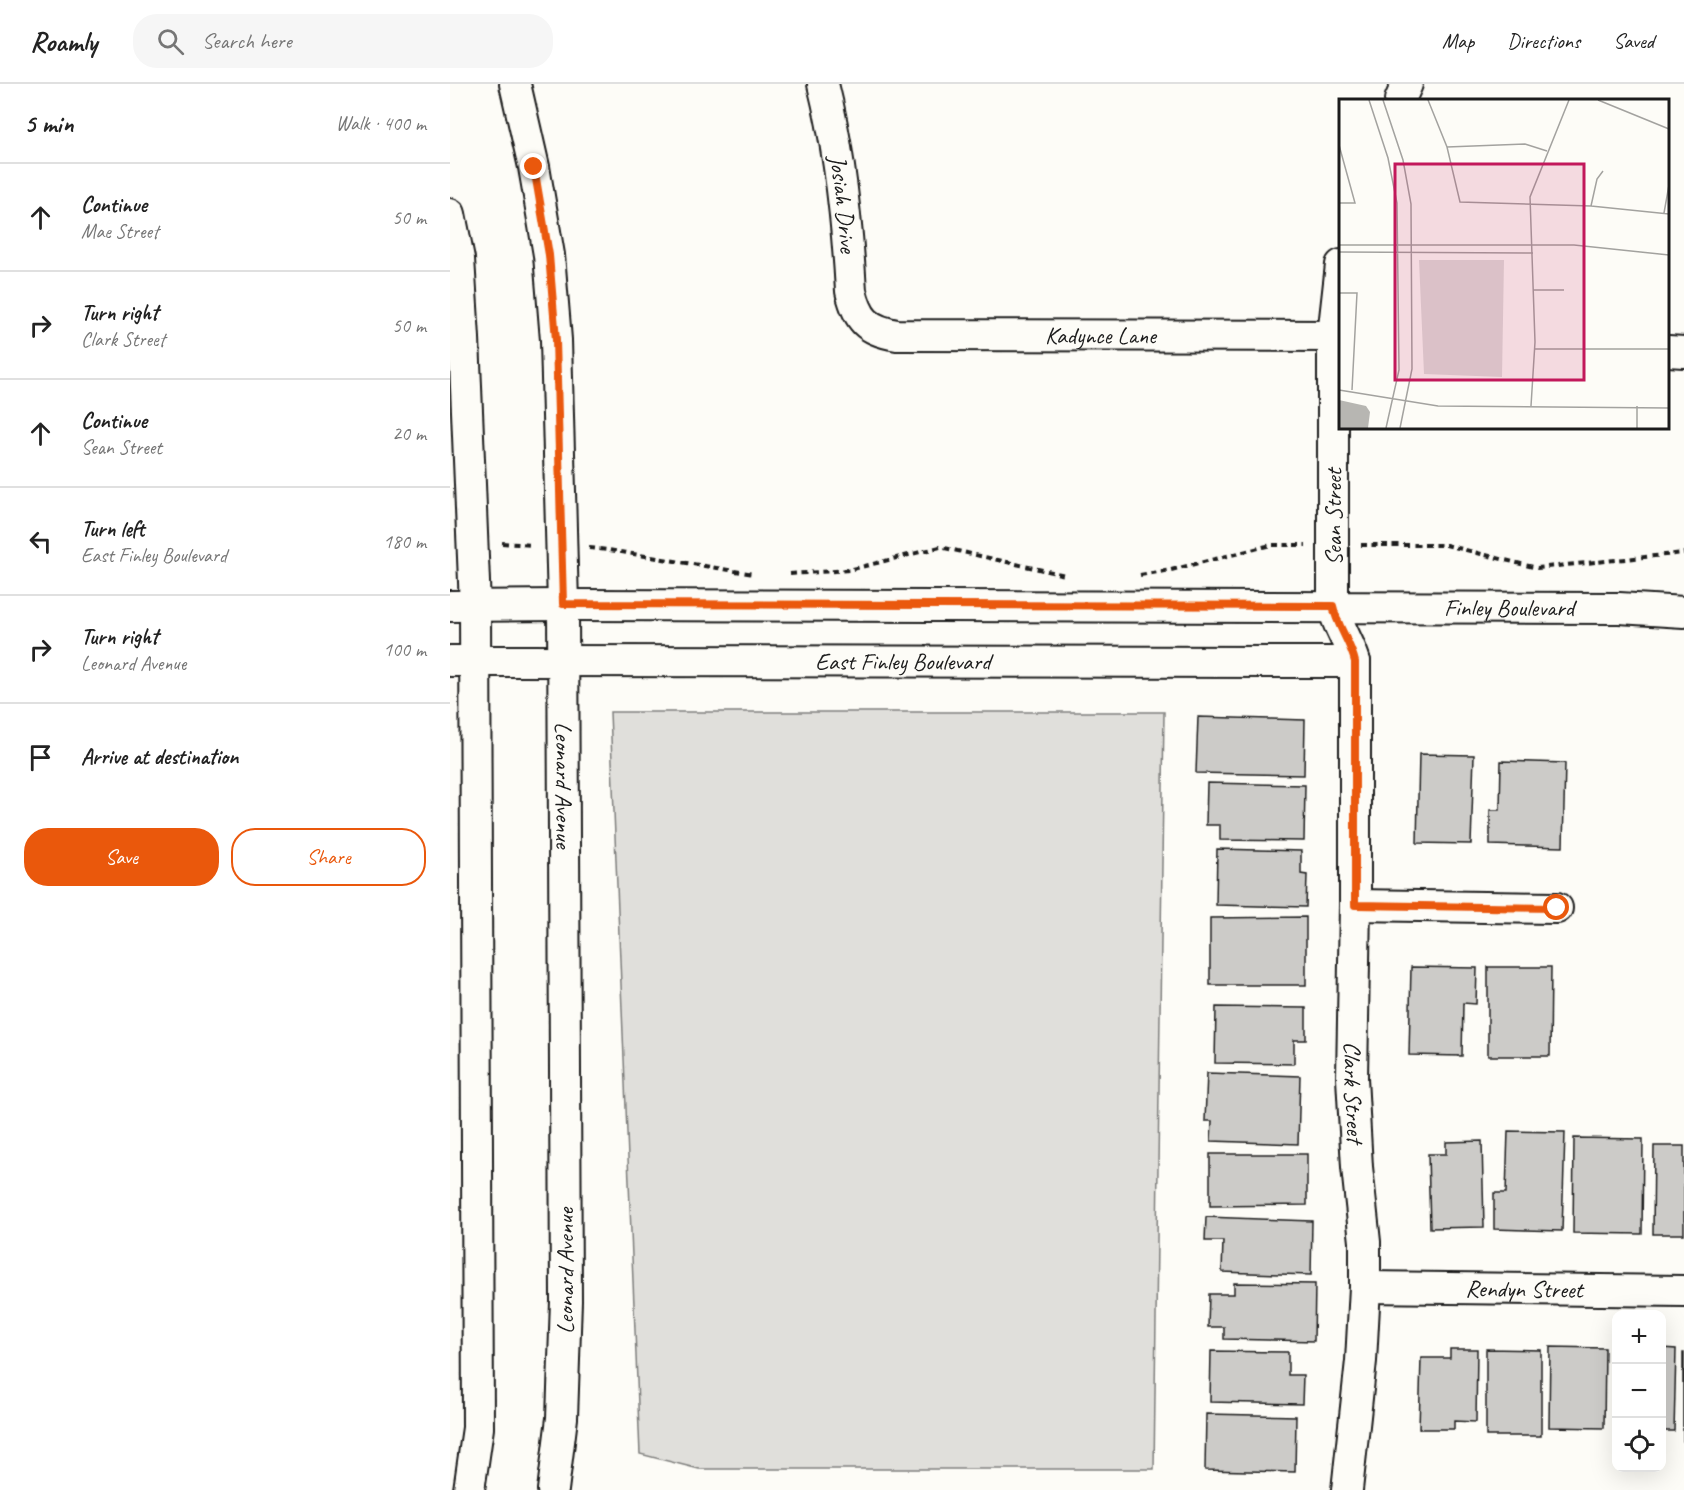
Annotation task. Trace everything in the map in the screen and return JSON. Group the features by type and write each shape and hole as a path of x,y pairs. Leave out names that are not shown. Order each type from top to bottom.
{"street":[{"name":"Leonard Avenue","path":"515,84 534,167 549,255 556,340 563,604 566,1301 562,1418 553,1490"},
{"name":"Josiah Drive","path":"823,84 834,128 843,184 851,291 855,307 864,322"},
{"path":"1400,99 1407,84"},
{"path":"450,214 459,260 464,338 463,661 478,1428 470,1490"},
{"name":"Sean Street","path":"1339,300 1333,606 1335,616 1353,653 1355,693"},
{"name":"Kadynce Lane","path":"864,322 879,332 897,335 1337,336"},
{"path":"1669,351 1684,352"},
{"path":"463,606 563,604 1333,606"},
{"name":"Finley Boulevard","path":"1333,606 1619,608 1684,612"},
{"name":"East Finley Boulevard","path":"463,661 1355,662"},
{"name":"Clark Street","path":"1347,1490 1361,1361 1365,1287 1365,1242 1357,1167 1352,1078 1355,693"},
{"path":"1355,905 1557,908"},
{"name":"Rendyn Street","path":"1365,1287 1684,1291"}],"path":[{"path":"1139,575 1172,570 1271,545 1446,545 1537,568 1684,553"},
{"path":"785,574 849,570 940,547 1073,577"},
{"path":"609,550 763,575"}],"shaded area":[{"path":"610,712 1164,712 1154,1469 699,1469 640,1454"}],"building":[{"path":"1198,717 1305,720 1304,775 1196,773"},
{"path":"1419,754 1474,755 1471,844 1417,843"},
{"path":"1501,761 1565,763 1563,847 1490,845 1490,810 1500,810"},
{"path":"1207,783 1305,785 1304,841 1220,840 1220,825 1206,825"},
{"path":"1217,849 1301,851 1301,874 1307,875 1306,907 1216,905"},
{"path":"1306,917 1306,985 1210,985 1210,918"},
{"path":"1411,967 1477,968 1476,1004 1463,1003 1462,1056 1409,1055"},
{"path":"1488,967 1551,967 1550,1056 1488,1056"},
{"path":"1216,1007 1306,1008 1306,1040 1294,1040 1294,1064 1215,1063"},
{"path":"1207,1073 1300,1076 1298,1144 1211,1141 1212,1121 1205,1121"},
{"path":"1508,1131 1565,1132 1562,1231 1494,1229 1494,1193 1506,1193"},
{"path":"1574,1138 1643,1139 1642,1234 1573,1233"},
{"path":"1482,1141 1484,1227 1430,1228 1428,1154 1446,1154 1446,1142"},
{"path":"1654,1146 1684,1146 1684,1234 1653,1234"},
{"path":"1210,1154 1307,1154 1307,1205 1210,1206"},
{"path":"1206,1217 1312,1221 1311,1275 1222,1272 1223,1241 1205,1241"},
{"path":"1234,1283 1315,1284 1314,1341 1224,1339 1224,1327 1208,1327 1209,1294 1234,1294"},
{"path":"1550,1347 1605,1348 1604,1428 1549,1427"},
{"path":"1666,1348 1676,1349 1674,1431 1666,1431"},
{"path":"1450,1349 1477,1349 1476,1422 1454,1421 1454,1429 1419,1429 1421,1358 1450,1358"},
{"path":"1486,1349 1541,1350 1541,1436 1486,1436"},
{"path":"1211,1351 1288,1352 1288,1375 1303,1375 1302,1404 1210,1402"},
{"path":"1684,1353 1684,1441 1683,1441"},
{"path":"1206,1414 1296,1416 1295,1472 1205,1470"}],"route":[{"path":"534,167 549,255 556,340 563,604 1333,606 1355,662 1355,905 1557,908"}]}
